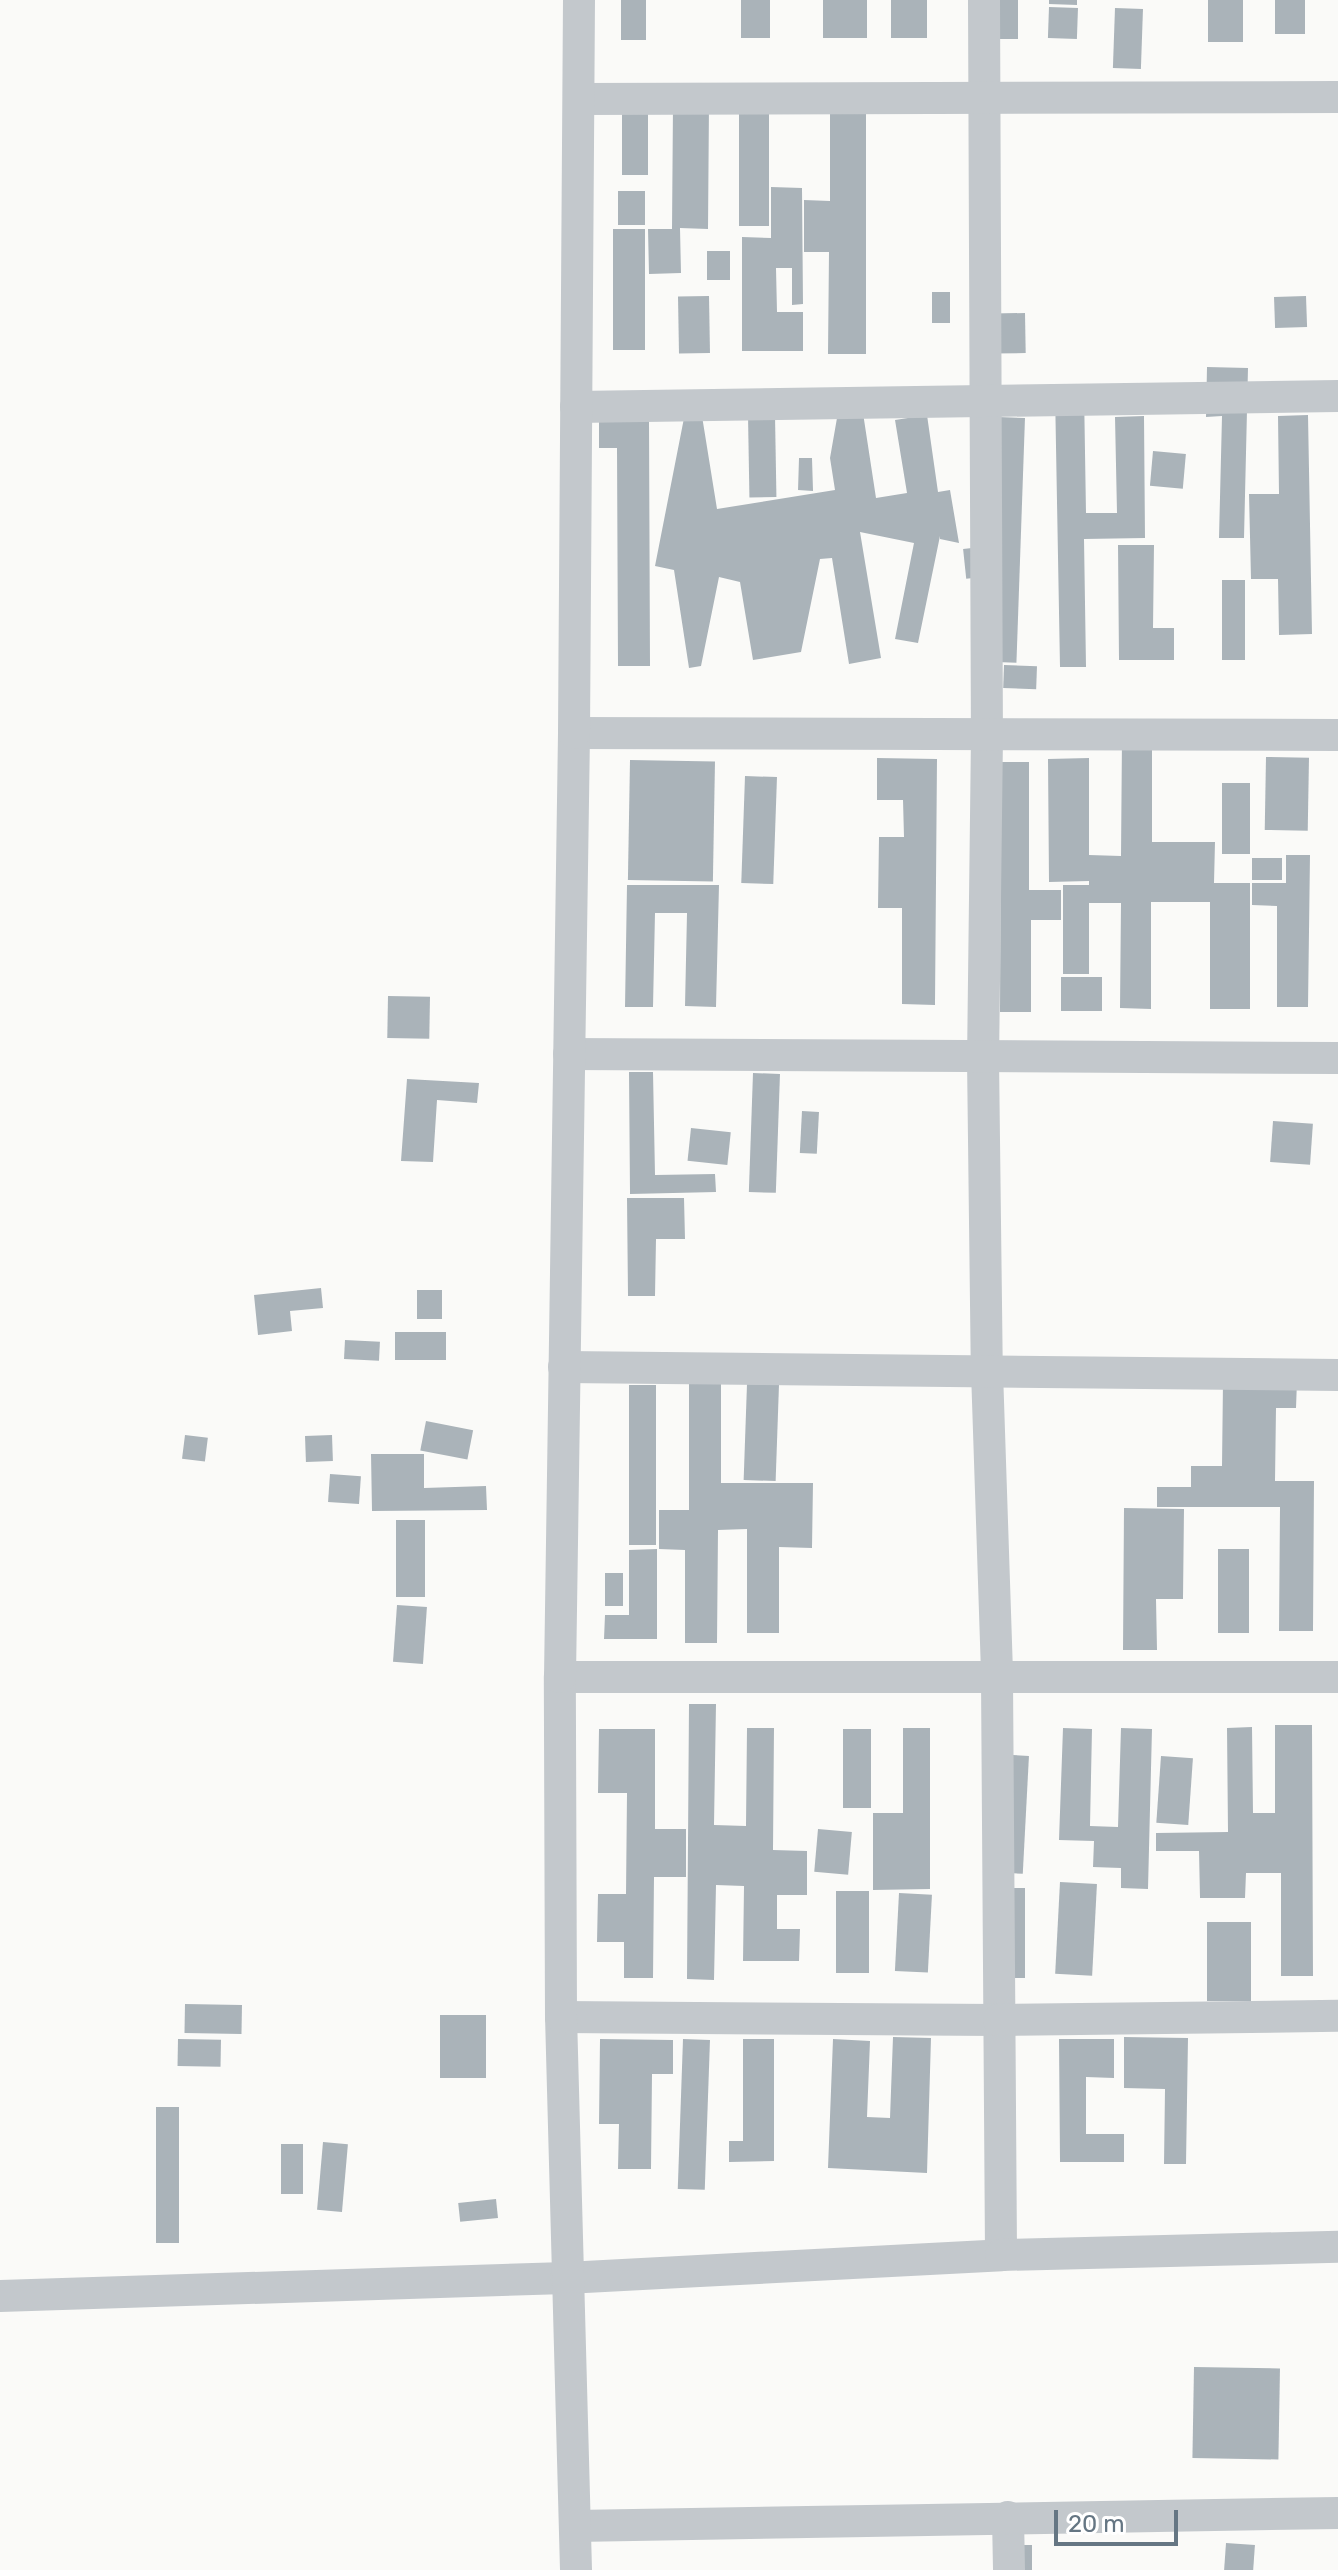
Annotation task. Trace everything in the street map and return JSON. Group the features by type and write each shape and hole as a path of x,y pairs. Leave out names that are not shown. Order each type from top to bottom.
{"street":[{"path":"576,2570 561,2017 560,1677 574,733 579,0"},
{"path":"984,0 987,735 983,1058 987,1371 997,1679 1001,2255"},
{"path":"580,99 983,95 1338,97"},
{"path":"576,407 1338,396"},
{"path":"574,733 1338,735"},
{"path":"569,1054 1338,1058"},
{"path":"564,1367 1338,1375"},
{"path":"560,1677 1338,1677"},
{"path":"561,2017 999,2020 1338,2016"},
{"path":"0,2296 566,2278 1001,2255 1338,2247"},
{"path":"575,2526 1338,2513"},
{"path":"1008,2517 1009,2570"}],"building":[{"path":"621,0 646,0 646,40 621,40"},
{"path":"741,0 770,0 770,38 741,38"},
{"path":"823,0 867,0 867,38 823,38"},
{"path":"891,0 927,0 927,38 891,38"},
{"path":"992,0 1018,0 1018,39 992,39"},
{"path":"1049,0 1077,0 1077,5 1049,4"},
{"path":"1208,0 1243,0 1243,42 1208,42"},
{"path":"1275,0 1305,0 1305,34 1275,34"},
{"path":"1049,7 1078,8 1077,39 1048,38"},
{"path":"1115,8 1143,9 1141,69 1113,68"},
{"path":"830,103 866,103 866,354 828,354 829,252 804,252 804,200 830,201"},
{"path":"673,104 709,104 708,229 680,228 681,273 649,274 648,229 672,229"},
{"path":"739,104 769,104 769,226 739,226"},
{"path":"622,105 648,105 648,175 622,175"},
{"path":"771,187 802,188 803,304 792,305 792,268 776,268 777,312 803,312 803,351 742,351 742,237 771,238"},
{"path":"618,191 645,191 645,225 618,225"},
{"path":"613,229 645,229 645,350 613,350"},
{"path":"707,251 730,251 730,280 707,280"},
{"path":"932,292 950,292 950,323 932,323"},
{"path":"709,296 710,353 679,354 678,297"},
{"path":"1306,296 1307,327 1275,328 1274,297"},
{"path":"1025,313 1026,353 993,354 992,314"},
{"path":"1207,367 1248,368 1244,538 1219,538 1222,416 1206,417"},
{"path":"1084,390 1086,513 1117,513 1115,417 1144,416 1145,538 1084,539 1086,667 1060,667 1055,391"},
{"path":"863,413 876,498 907,493 895,420 927,415 938,492 950,490 959,543 940,539 940,536 918,643 895,639 914,543 860,532 881,658 849,664 832,558 820,559 801,652 753,660 740,582 719,577 701,666 689,668 674,570 655,566 684,418 702,416 717,509 835,490 830,458 837,418"},
{"path":"748,415 775,415 776,497 749,497"},
{"path":"1308,415 1312,634 1279,635 1278,579 1251,579 1249,494 1279,494 1278,416"},
{"path":"599,417 649,418 650,666 618,666 617,448 599,448"},
{"path":"998,417 1025,418 1016,663 989,662"},
{"path":"1153,451 1186,454 1183,489 1150,486"},
{"path":"799,458 812,458 813,491 798,490"},
{"path":"1118,545 1154,545 1153,628 1174,628 1174,660 1119,660"},
{"path":"981,547 984,577 966,579 963,549"},
{"path":"1222,580 1245,580 1245,660 1222,660"},
{"path":"1004,665 1037,666 1036,689 1003,688"},
{"path":"1122,736 1152,737 1152,842 1215,842 1214,883 1250,883 1250,1009 1210,1009 1210,902 1151,902 1151,1009 1120,1008 1121,903 1089,903 1089,974 1063,974 1063,885 1089,885 1089,881 1049,882 1048,759 1089,758 1089,855 1121,856"},
{"path":"1266,757 1309,758 1308,831 1265,830"},
{"path":"877,758 937,759 935,1005 902,1004 902,908 878,908 879,837 904,837 903,800 877,800"},
{"path":"630,760 715,761 713,881 628,880"},
{"path":"1001,762 1029,762 1029,890 1061,890 1061,920 1031,920 1031,1012 1000,1012"},
{"path":"745,776 777,777 773,884 741,883"},
{"path":"1222,783 1250,783 1250,854 1222,854"},
{"path":"1286,855 1310,855 1308,1007 1277,1007 1277,906 1252,905 1252,883 1286,883"},
{"path":"1252,858 1282,858 1282,880 1252,880"},
{"path":"627,885 719,885 716,1007 685,1006 687,913 655,913 653,1007 625,1007"},
{"path":"1061,977 1102,977 1102,1011 1061,1011"},
{"path":"388,996 430,997 429,1039 387,1038"},
{"path":"629,1072 653,1072 655,1175 715,1174 716,1192 630,1194"},
{"path":"753,1073 780,1074 776,1193 749,1192"},
{"path":"407,1079 479,1083 477,1103 437,1100 433,1162 401,1161"},
{"path":"802,1111 819,1112 817,1154 800,1153"},
{"path":"1273,1121 1313,1124 1310,1165 1270,1162"},
{"path":"691,1128 731,1132 727,1165 688,1161"},
{"path":"627,1198 684,1198 685,1239 656,1239 655,1296 628,1296"},
{"path":"321,1288 323,1308 290,1311 292,1331 258,1335 254,1295"},
{"path":"417,1290 442,1290 442,1319 417,1319"},
{"path":"395,1332 446,1332 446,1360 395,1360"},
{"path":"345,1340 380,1342 379,1361 344,1359"},
{"path":"1223,1381 1297,1381 1296,1408 1276,1408 1275,1481 1314,1481 1313,1631 1279,1631 1280,1507 1157,1507 1157,1487 1191,1487 1191,1466 1222,1466"},
{"path":"689,1384 721,1384 721,1483 813,1483 812,1548 779,1547 779,1633 747,1633 747,1529 718,1530 717,1643 685,1643 685,1550 659,1549 659,1510 689,1510"},
{"path":"747,1384 779,1385 776,1481 744,1480"},
{"path":"629,1385 656,1385 656,1545 629,1545"},
{"path":"426,1421 473,1430 467,1460 420,1450"},
{"path":"185,1435 208,1438 205,1462 182,1459"},
{"path":"332,1435 333,1461 306,1462 305,1436"},
{"path":"371,1454 424,1454 424,1488 486,1486 487,1510 372,1511"},
{"path":"330,1474 361,1476 359,1504 328,1502"},
{"path":"1124,1508 1184,1509 1183,1599 1156,1599 1157,1650 1123,1650"},
{"path":"396,1520 425,1520 425,1597 396,1597"},
{"path":"657,1549 657,1639 604,1639 605,1615 629,1615 629,1550"},
{"path":"1218,1549 1249,1549 1249,1633 1218,1633"},
{"path":"605,1573 623,1573 623,1606 605,1606"},
{"path":"397,1605 427,1607 423,1664 393,1662"},
{"path":"689,1704 716,1704 714,1825 746,1826 747,1728 774,1728 773,1850 807,1851 807,1895 777,1895 777,1929 800,1929 799,1961 743,1961 744,1886 716,1885 714,1980 687,1979"},
{"path":"1275,1725 1312,1725 1313,1976 1281,1976 1281,1873 1246,1873 1245,1898 1200,1898 1199,1851 1156,1851 1156,1833 1228,1832 1227,1728 1252,1727 1253,1813 1275,1813"},
{"path":"903,1728 930,1728 930,1889 873,1890 873,1813 903,1813"},
{"path":"1063,1728 1092,1729 1090,1826 1118,1827 1121,1728 1152,1729 1148,1889 1121,1888 1121,1868 1093,1867 1094,1841 1059,1840"},
{"path":"599,1729 655,1729 655,1829 686,1829 686,1877 654,1877 653,1978 624,1978 624,1942 597,1942 598,1894 626,1894 627,1793 598,1793"},
{"path":"843,1729 871,1729 871,1808 843,1808"},
{"path":"992,1754 1029,1756 1023,1874 986,1872"},
{"path":"1161,1756 1193,1758 1188,1825 1156,1823"},
{"path":"818,1829 852,1832 848,1875 814,1872"},
{"path":"1060,1882 1097,1884 1092,1976 1055,1974"},
{"path":"998,1888 1025,1888 1025,1978 998,1978"},
{"path":"836,1891 869,1891 869,1973 836,1973"},
{"path":"899,1893 932,1895 928,1973 895,1971"},
{"path":"1207,1922 1251,1922 1251,2001 1207,2001"},
{"path":"185,2004 242,2005 241,2034 184,2033"},
{"path":"440,2015 486,2015 486,2078 440,2078"},
{"path":"893,2037 931,2038 927,2173 828,2168 833,2039 870,2041 867,2117 890,2118"},
{"path":"1124,2037 1188,2038 1186,2164 1164,2164 1165,2089 1124,2088"},
{"path":"178,2039 221,2040 221,2067 178,2066"},
{"path":"600,2039 673,2040 673,2074 652,2074 651,2169 618,2169 619,2124 599,2124"},
{"path":"683,2039 710,2040 705,2190 678,2189"},
{"path":"743,2039 774,2039 774,2161 729,2162 729,2141 743,2141"},
{"path":"1059,2039 1114,2039 1114,2078 1086,2077 1086,2134 1124,2134 1124,2162 1060,2162"},
{"path":"156,2107 179,2107 179,2243 156,2243"},
{"path":"323,2142 348,2144 342,2212 317,2210"},
{"path":"281,2144 303,2144 303,2194 281,2194"},
{"path":"496,2199 498,2218 460,2222 458,2203"},
{"path":"1194,2367 1280,2369 1278,2459 1192,2458"},
{"path":"1226,2543 1255,2545 1253,2570 1224,2570"},
{"path":"997,2545 1032,2545 1032,2570 997,2570"}]}
